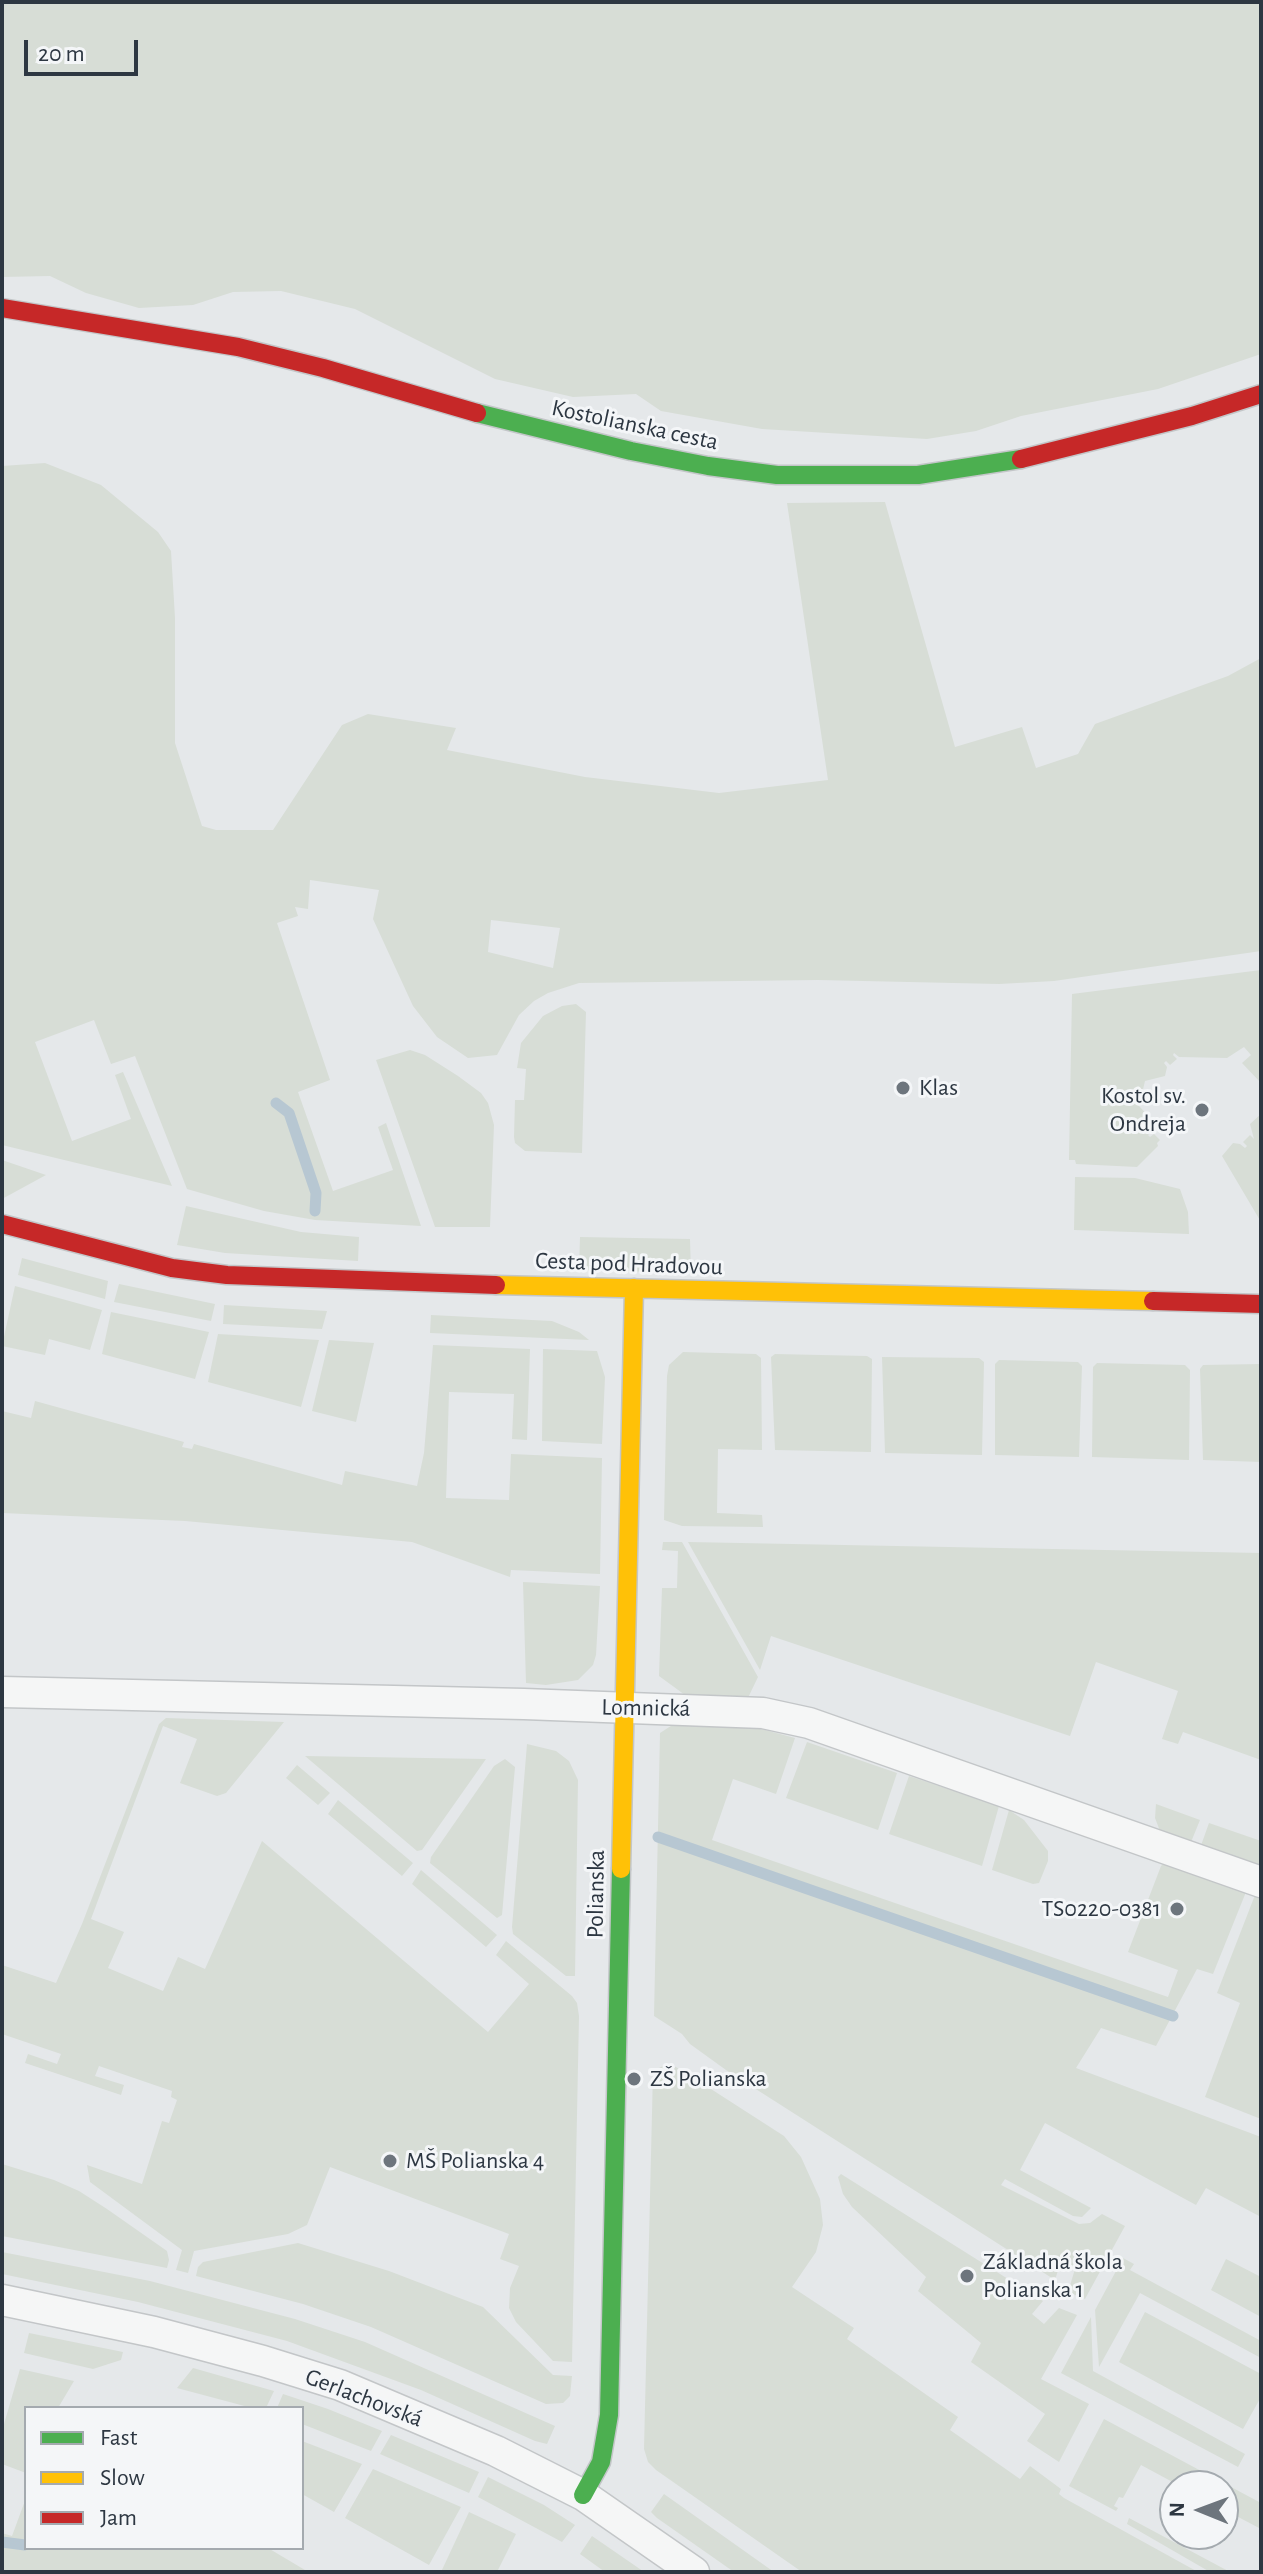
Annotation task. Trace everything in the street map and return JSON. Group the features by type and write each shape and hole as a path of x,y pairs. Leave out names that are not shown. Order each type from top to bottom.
{"street":[{"name":"Kostolianska cesta","path":"2,308 238,347 506,421 631,451 777,475 918,475 1011,461 1192,416 1261,394"},
{"name":"Cesta pod Hradovou","path":"2,1224 159,1265 227,1275 1261,1304"},
{"name":"Polianska","path":"583,2495 601,2462 609,2415 634,1288"},
{"name":"Lomnická","path":"2,1692 745,1711 809,1723 1261,1882"},
{"name":"Gerlachovská","path":"2,2300 154,2332 340,2385 496,2451 583,2495 694,2572"}],"shaded area":[{"path":"2,2 1261,2 1261,354 1158,389 1021,416 976,431 927,439 762,429 661,411 636,394 573,397 495,379 355,309 281,291 233,292 193,305 139,308 86,293 50,276 2,277"},
{"path":"45,463 101,485 158,532 171,551 175,618 175,743 202,826 216,830 273,830 342,725 368,714 456,728 447,750 585,777 719,793 828,780 787,503 885,502 955,747 1022,727 1036,768 1078,754 1095,724 1228,676 1261,658 1261,951 1054,981 999,984 818,980 579,983 534,1001 519,1015 497,1055 468,1058 437,1037 413,1006 373,919 379,890 310,880 308,909 295,907 298,916 277,923 330,1080 298,1092 333,1191 393,1170 378,1127 386,1123 421,1226 315,1220 264,1211 187,1189 135,1056 111,1064 94,1020 35,1042 72,1141 131,1119 115,1075 123,1072 172,1186 2,1145 2,466","holes":["491,920 560,928 553,968 488,952"]},
{"path":"1261,970 1261,1083 1242,1063 1251,1055 1244,1047 1227,1058 1179,1057 1174,1053 1177,1059 1170,1065 1166,1061 1164,1063 1167,1067 1165,1076 1145,1081 1139,1106 1154,1122 1153,1130 1148,1135 1154,1134 1160,1140 1158,1146 1137,1167 1076,1164 1075,1160 1069,1160 1072,994"},
{"path":"576,1004 586,1012 582,1153 525,1151 515,1143 514,1137 515,1100 524,1100 526,1069 517,1068 521,1043 543,1016 562,1006"},
{"path":"410,1050 425,1055 458,1076 481,1093 488,1103 494,1125 490,1227 435,1227 376,1060"},
{"path":"1261,1114 1261,1222 1222,1156 1233,1143 1245,1148 1247,1146 1243,1142 1250,1135 1254,1139 1250,1124"},
{"path":"2,1160 46,1175 2,1199"},
{"path":"1075,1177 1135,1178 1180,1189 1188,1212 1189,1234 1074,1230"},
{"path":"186,1206 301,1232 359,1237 358,1261 225,1253 177,1245"},
{"path":"580,1237 690,1239 691,1273 579,1270"},
{"path":"22,1258 108,1281 105,1299 18,1275"},
{"path":"119,1284 215,1304 211,1321 114,1302"},
{"path":"15,1286 102,1310 90,1350 49,1339 45,1355 2,1346"},
{"path":"224,1305 327,1311 322,1329 223,1324"},
{"path":"111,1312 209,1332 195,1379 102,1354"},
{"path":"431,1315 552,1321 579,1332 589,1340 430,1333"},
{"path":"218,1334 319,1340 301,1407 208,1382"},
{"path":"329,1340 374,1343 356,1422 312,1411"},
{"path":"433,1345 530,1349 527,1440 512,1439 514,1394 449,1392 446,1498 509,1500 511,1454 602,1458 600,1574 511,1570 510,1577 412,1542 185,1521 2,1513 2,1411 31,1418 35,1401 184,1442 182,1447 192,1449 194,1444 342,1485 345,1471 417,1486 424,1453"},
{"path":"543,1349 597,1351 605,1377 602,1444 542,1441"},
{"path":"683,1352 756,1354 761,1358 762,1450 718,1449 717,1513 762,1515 763,1527 682,1526 664,1520 667,1376 669,1365"},
{"path":"775,1354 867,1356 872,1359 871,1452 775,1450 771,1357"},
{"path":"882,1357 979,1358 984,1362 982,1455 885,1453"},
{"path":"999,1360 1078,1362 1082,1366 1079,1457 995,1455 995,1364"},
{"path":"1097,1363 1185,1365 1190,1370 1189,1460 1092,1457 1093,1367"},
{"path":"1261,1364 1261,1462 1203,1460 1200,1369 1203,1365"},
{"path":"663,1542 682,1542 758,1677 745,1704 685,1695 659,1676 662,1588 677,1588 678,1551 662,1550"},
{"path":"688,1542 1261,1553 1261,1760 1183,1732 1178,1744 1162,1739 1178,1691 1096,1662 1070,1736 771,1636 760,1670"},
{"path":"523,1582 600,1586 596,1655 593,1665 578,1680 546,1685 526,1683"},
{"path":"166,1718 284,1722 226,1793 217,1796 180,1783 197,1739 163,1726 91,1919 124,1932 108,1968 163,1991 178,1957 205,1969 262,1841 488,2032 529,1984 496,1955 506,1941 577,2003 572,2362 553,2361 516,2322 509,2308 510,2288 519,2266 500,2259 509,2234 330,2167 307,2225 288,2234 194,2251 188,2273 176,2270 182,2250 90,2182 87,2165 142,2184 162,2121 169,2123 177,2100 171,2097 172,2091 99,2066 95,2076 124,2085 121,2095 25,2063 28,2054 57,2064 61,2054 2,2034 2,1965 56,1983 159,1724"},
{"path":"677,1722 750,1726 795,1738 776,1794 733,1779 712,1840 1168,1997 1178,1970 1128,1952 1161,1866 1164,1863 1246,1892 1213,1974 1197,1969 1156,2046 1101,2028 1076,2068 1261,2137 1261,2217 1206,2188 1196,2205 1045,2123 1020,2170 1091,2208 1082,2217 1073,2216 1005,2179 1001,2185 1079,2224 1090,2223 1102,2214 1125,2226 1085,2299 1068,2292 1075,2269 1060,2264 1055,2280 726,2070 690,2044 682,2034 654,2016 660,1733"},
{"path":"807,1742 897,1773 878,1830 786,1798"},
{"path":"527,1744 556,1751 569,1761 578,1780 575,1976 566,1976 513,1934"},
{"path":"305,1756 486,1759 422,1850 417,1851"},
{"path":"505,1759 515,1767 502,1915 497,1918 430,1863 431,1857 494,1766"},
{"path":"297,1765 330,1793 318,1805 286,1778"},
{"path":"909,1776 999,1806 982,1866 889,1834"},
{"path":"338,1800 413,1863 402,1876 328,1814"},
{"path":"1156,1804 1200,1820 1189,1847 1160,1831 1155,1818"},
{"path":"1009,1810 1024,1820 1048,1851 1048,1861 1039,1883 1033,1884 992,1870"},
{"path":"1209,1823 1261,1841 1261,1871 1199,1851"},
{"path":"421,1870 497,1935 486,1947 412,1884"},
{"path":"1255,1895 1261,1897 1261,2119 1205,2097 1240,2003 1217,1993"},
{"path":"663,2066 674,2066 683,2071 784,2136 801,2157 820,2199 823,2225 816,2252 792,2287 854,2328 847,2339 958,2417 950,2430 1020,2479 1030,2466 1061,2489 1059,2494 1064,2498 1198,2572 802,2572 656,2470 648,2462 644,2449 653,2071"},
{"path":"2,2164 79,2191 167,2251 167,2268 2,2236"},
{"path":"841,2174 1043,2301 1032,2314 1044,2324 1059,2308 1077,2315 1041,2379 1089,2404 1059,2462 1027,2441 1045,2414 971,2362 981,2343 918,2291 926,2277 852,2207 843,2194 838,2177"},
{"path":"298,2243 389,2271 483,2307 553,2375 572,2376 570,2396 563,2403 546,2404 371,2327 303,2304 196,2276 203,2262"},
{"path":"2,2252 150,2281 295,2319 365,2342 555,2426 547,2444 535,2441 421,2390 287,2341 138,2302 2,2274"},
{"path":"1123,2258 1134,2264 1130,2270 1261,2341 1261,2358 1140,2293 1099,2367 1095,2310"},
{"path":"1226,2259 1261,2277 1261,2317 1211,2290"},
{"path":"1145,2312 1261,2374 1261,2397 1243,2429 1119,2362"},
{"path":"1091,2317 1093,2371 1245,2454 1238,2467 1061,2373"},
{"path":"29,2333 123,2352 121,2360 93,2369 24,2353"},
{"path":"193,2368 274,2391 267,2406 244,2406 177,2388"},
{"path":"20,2369 74,2381 59,2406 24,2406 24,2472 2,2464 2,2431"},
{"path":"283,2394 382,2431 371,2451 304,2425 304,2406 278,2406"},
{"path":"1104,2419 1199,2470 1159,2470 1159,2475 1141,2465 1123,2498 1119,2497 1114,2506 1118,2508 1116,2511 1069,2486"},
{"path":"391,2435 479,2472 469,2493 380,2454"},
{"path":"304,2442 362,2464 334,2512 304,2495"},
{"path":"373,2469 461,2507 429,2565 345,2518"},
{"path":"488,2477 544,2505 575,2525 562,2542 478,2497"},
{"path":"1239,2491 1261,2503 1261,2529 1239,2517"},
{"path":"664,2494 774,2572 734,2572 657,2518 651,2512"},
{"path":"24,2503 24,2550 271,2550 305,2570 2,2572 2,2533 12,2536"},
{"path":"469,2512 516,2534 497,2572 441,2572"},
{"path":"1129,2518 1159,2534 1159,2543 1127,2524"},
{"path":"592,2536 644,2572 605,2572 580,2554"},
{"path":"1172,2550 1189,2550 1230,2572 1210,2572"}],"waterway":[{"path":"276,1103 289,1113 316,1193 315,1211"},
{"path":"658,1837 1173,2016"},
{"path":"2,2542 24,2545"}],"traffic: fast":[{"path":"477,413 631,451 777,475 918,475 1021,459"},
{"path":"583,2495 601,2462 609,2415 621,1869"}],"traffic: slow":[{"path":"496,1285 1153,1301"},
{"path":"621,1869 634,1288"}],"traffic: jam":[{"path":"2,308 238,347 477,413"},
{"path":"1021,459 1192,416 1261,394"},
{"path":"2,1224 172,1268 227,1275 496,1285"},
{"path":"1153,1301 1261,1304"}],"place":[{"name":"Klas","path":"903,1088"},
{"name":"Kostol sv. Ondreja","path":"1202,1110"},
{"name":"TS0220-0381","path":"1177,1909"},
{"name":"ZŠ Polianska","path":"634,2079"},
{"name":"MŠ Polianska 4","path":"390,2161"},
{"name":"Základná škola Polianska 1","path":"967,2276"}]}
